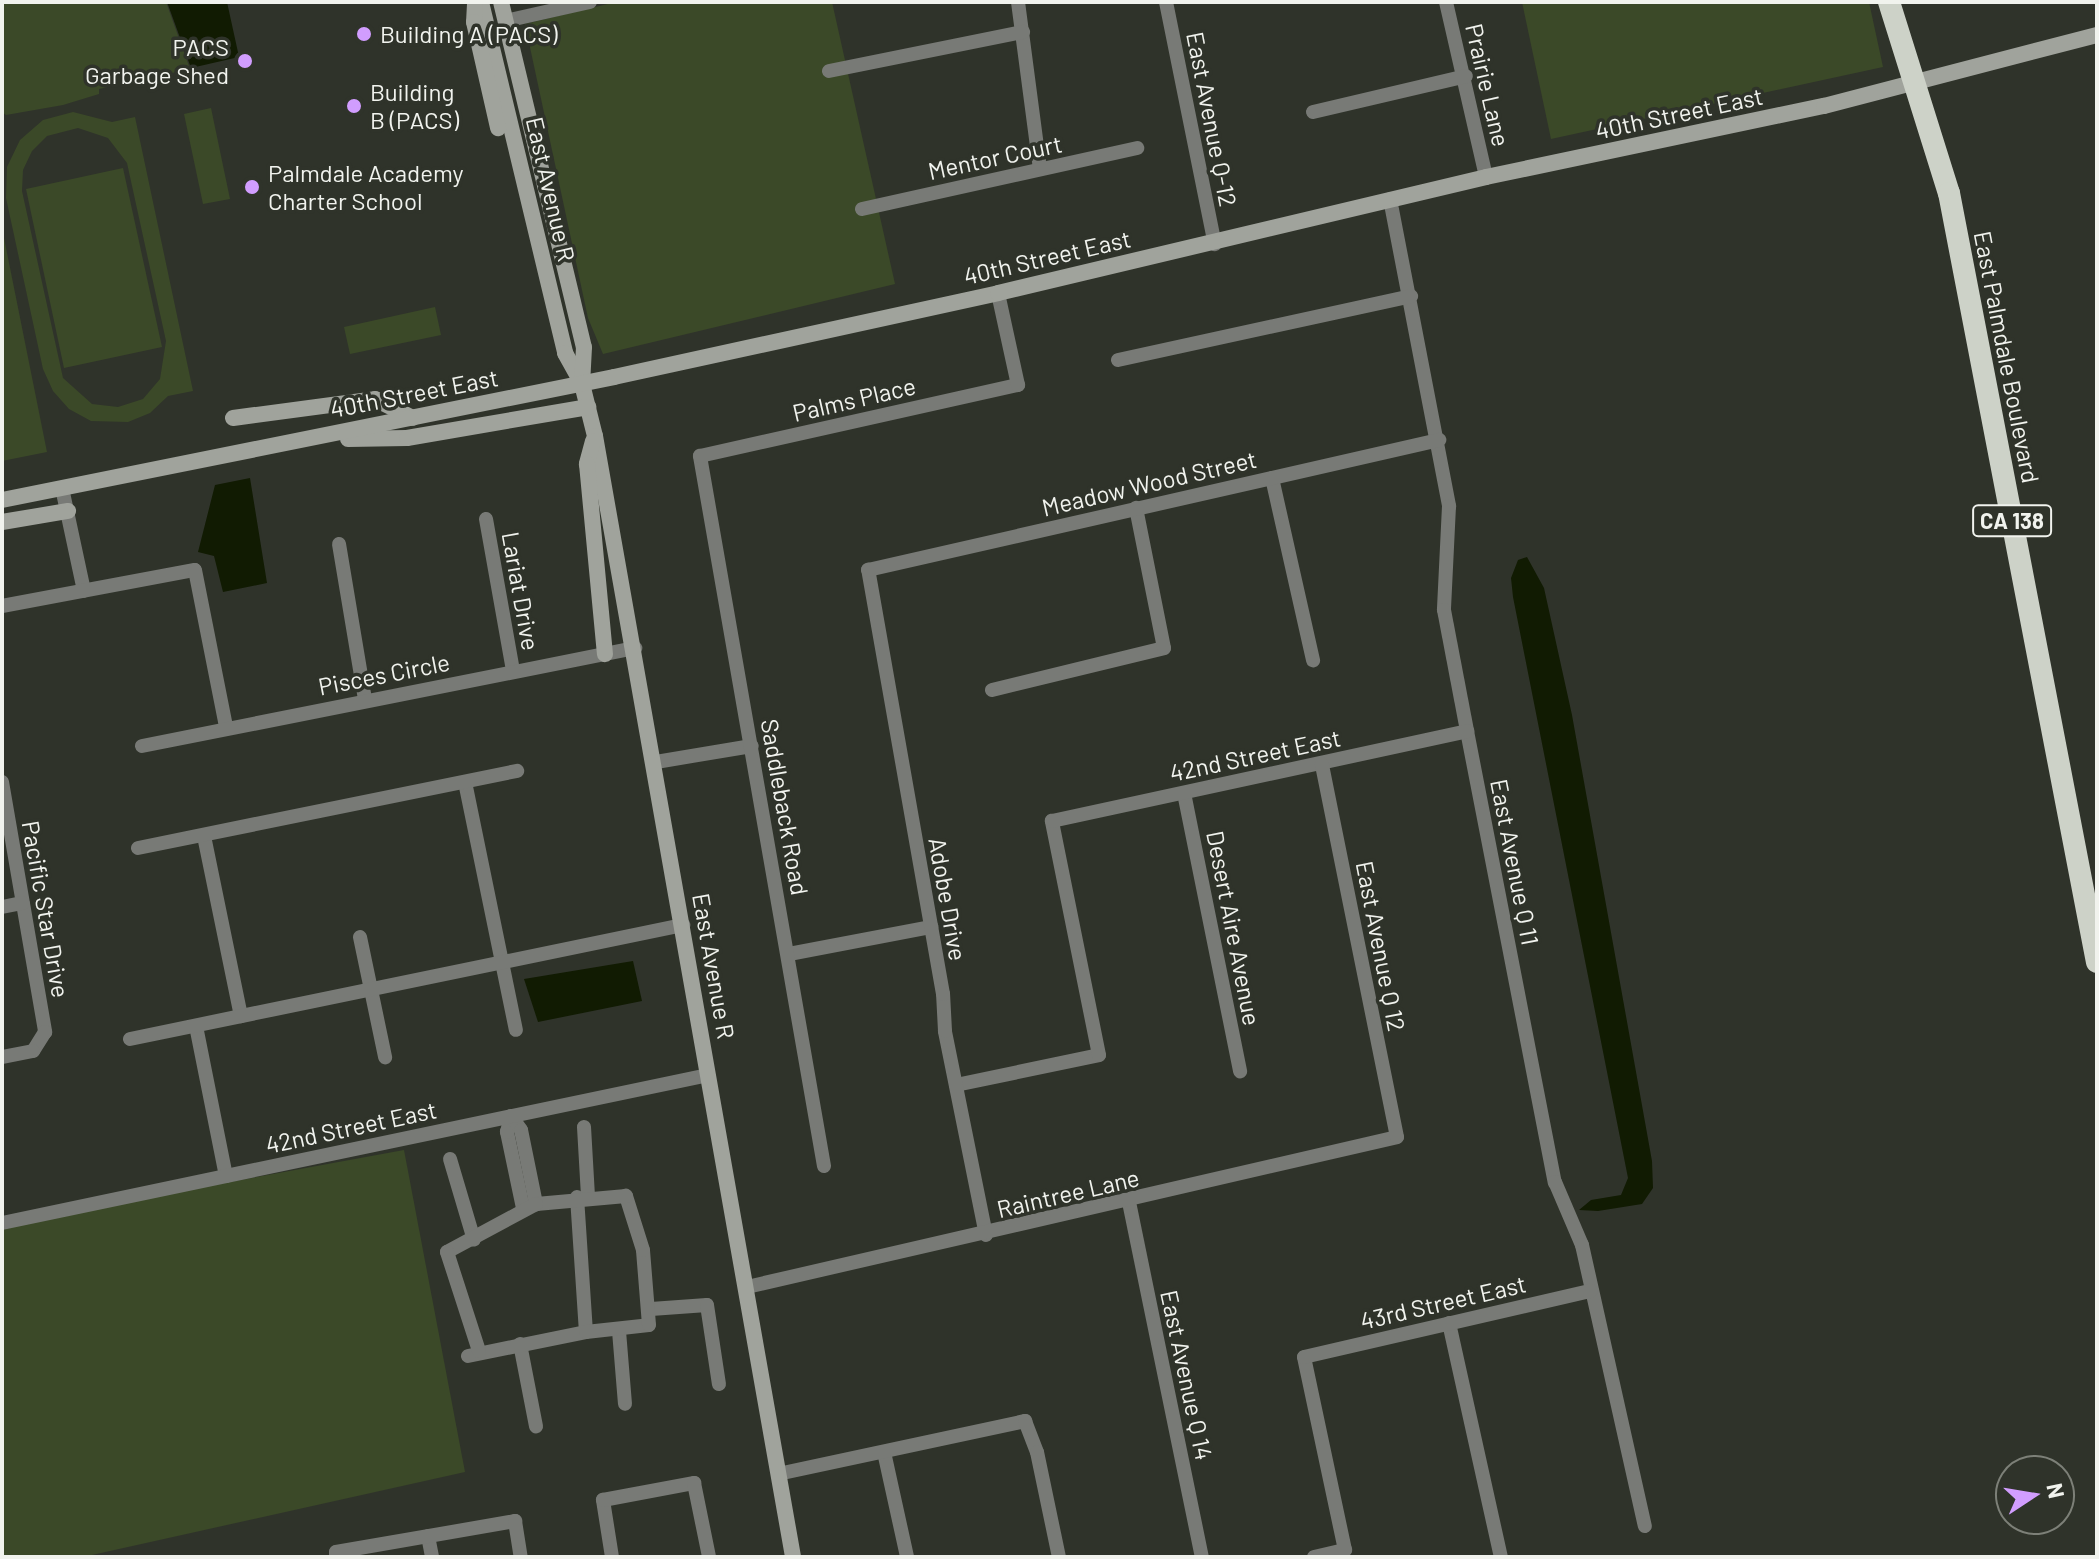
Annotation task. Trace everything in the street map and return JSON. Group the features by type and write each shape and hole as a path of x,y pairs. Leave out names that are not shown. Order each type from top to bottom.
{"highway":[{"name":"East Palmdale Boulevard","path":"1889,2 1949,193 2097,962"}],"main road":[{"path":"478,2 474,22 498,128"},
{"name":"East Avenue R","path":"478,2 565,353 582,384 595,436 656,762 793,1557"},
{"path":"491,2 516,104 530,124"},
{"name":"East Avenue R","path":"501,2 584,347 582,384"},
{"name":"40th Street East","path":"2,500 582,384 998,293 1215,244 1486,177 1915,83 2097,35"},
{"path":"233,418 375,399 413,418"},
{"path":"306,439 407,438 588,407"},
{"path":"595,436 587,464 605,654"},
{"path":"2,522 68,511"}],"street":[{"path":"505,21 590,2"},
{"path":"1018,2 1028,107 1040,169"},
{"name":"East Avenue Q-12","path":"1166,2 1215,244"},
{"name":"Prairie Lane","path":"1446,2 1466,76 1486,177"},
{"path":"829,71 1023,32"},
{"path":"1313,112 1466,76"},
{"name":"Mentor Court","path":"862,209 1137,148"},
{"name":"East Avenue Q 11","path":"1390,199 1439,440 1449,506 1444,610 1467,731 1555,1182 1582,1245 1645,1526"},
{"name":"Palms Place","path":"700,456 1018,385 998,293"},
{"path":"1118,360 1411,296"},
{"name":"Meadow Wood Street","path":"868,570 1439,440"},
{"name":"Saddleback Road","path":"700,456 824,1166"},
{"path":"1272,478 1313,660"},
{"path":"62,488 84,591"},
{"path":"992,690 1164,648 1136,508"},
{"name":"Lariat Drive","path":"486,519 513,671"},
{"path":"339,544 365,700"},
{"path":"2,606 195,570 226,727"},
{"name":"Adobe Drive","path":"868,570 956,1085 986,1235"},
{"name":"Pisces Circle","path":"142,746 635,648"},
{"name":"42nd Street East","path":"956,1085 1099,1055 1052,821 1467,731"},
{"path":"656,762 752,746"},
{"name":"East Avenue Q 12","path":"1322,764 1397,1137"},
{"path":"138,848 517,771"},
{"name":"Pacific Star Drive","path":"2,782 45,1032 42,1043 33,1051 2,1057"},
{"path":"465,782 516,1030"},
{"name":"Desert Aire Avenue","path":"1184,793 1240,1071"},
{"path":"204,836 241,1016"},
{"path":"2,907 23,903"},
{"path":"130,1039 683,925"},
{"path":"789,954 931,927"},
{"path":"360,937 385,1057"},
{"path":"196,1026 226,1176"},
{"name":"42nd Street East","path":"2,1223 708,1075"},
{"path":"511,1116 521,1130 530,1206"},
{"path":"584,1127 586,1332"},
{"name":"Raintree Lane","path":"747,1287 1129,1202 1397,1137"},
{"path":"450,1159 474,1240"},
{"path":"583,1196 626,1196 643,1250 651,1309 649,1325 619,1331 586,1332 473,1354 447,1252 474,1240 530,1206 583,1196"},
{"name":"East Avenue Q 14","path":"1129,1202 1202,1557"},
{"name":"43rd Street East","path":"1314,1557 1345,1550 1304,1357 1591,1291"},
{"path":"651,1309 707,1305 719,1384"},
{"path":"1449,1323 1501,1557"},
{"path":"619,1331 625,1404"},
{"path":"520,1344 536,1426"},
{"path":"778,1474 1025,1421 1037,1452 1059,1557"},
{"path":"884,1452 907,1557"},
{"path":"612,1557 603,1500 694,1483 709,1557"},
{"path":"336,1557 336,1552 515,1521 521,1557"},
{"path":"428,1536 432,1557"}],"shaded area":[{"path":"2,2 166,2 190,69 99,89 99,94 63,105 6,115 2,112"},
{"path":"167,2 227,2 239,57 191,68"},
{"path":"616,2 832,2 895,284 603,354 588,318 525,24"},
{"path":"1522,2 1869,2 1883,67 1551,139"},
{"path":"211,108 230,199 203,204 184,114"},
{"path":"73,112 112,122 135,117 193,391 168,396 150,413 128,422 91,421 69,409 53,391 43,369 6,198 7,167 20,140 43,120","holes":["78,128 108,138 127,163 166,341 160,379 143,399 118,407 92,404 63,378 22,191 23,170 32,151 47,136"]},
{"path":"123,168 162,347 64,368 26,189"},
{"path":"2,228 47,452 2,461"},
{"path":"435,307 441,335 350,354 344,327"},
{"path":"250,478 267,583 223,592 214,556 198,552 215,485"},
{"path":"1527,557 1544,588 1572,715 1652,1161 1653,1188 1642,1204 1598,1211 1579,1210 1591,1200 1621,1195 1628,1178 1513,597 1511,578 1518,560"},
{"path":"633,961 642,1001 538,1022 524,979"},
{"path":"404,1150 465,1472 83,1557 2,1557 2,1224"}],"place":[{"name":"Building A (PACS)","path":"364,34"},
{"name":"PACS Garbage Shed","path":"245,61"},
{"name":"Building B (PACS)","path":"354,106"},
{"name":"Palmdale Academy Charter School","path":"252,187"}]}
